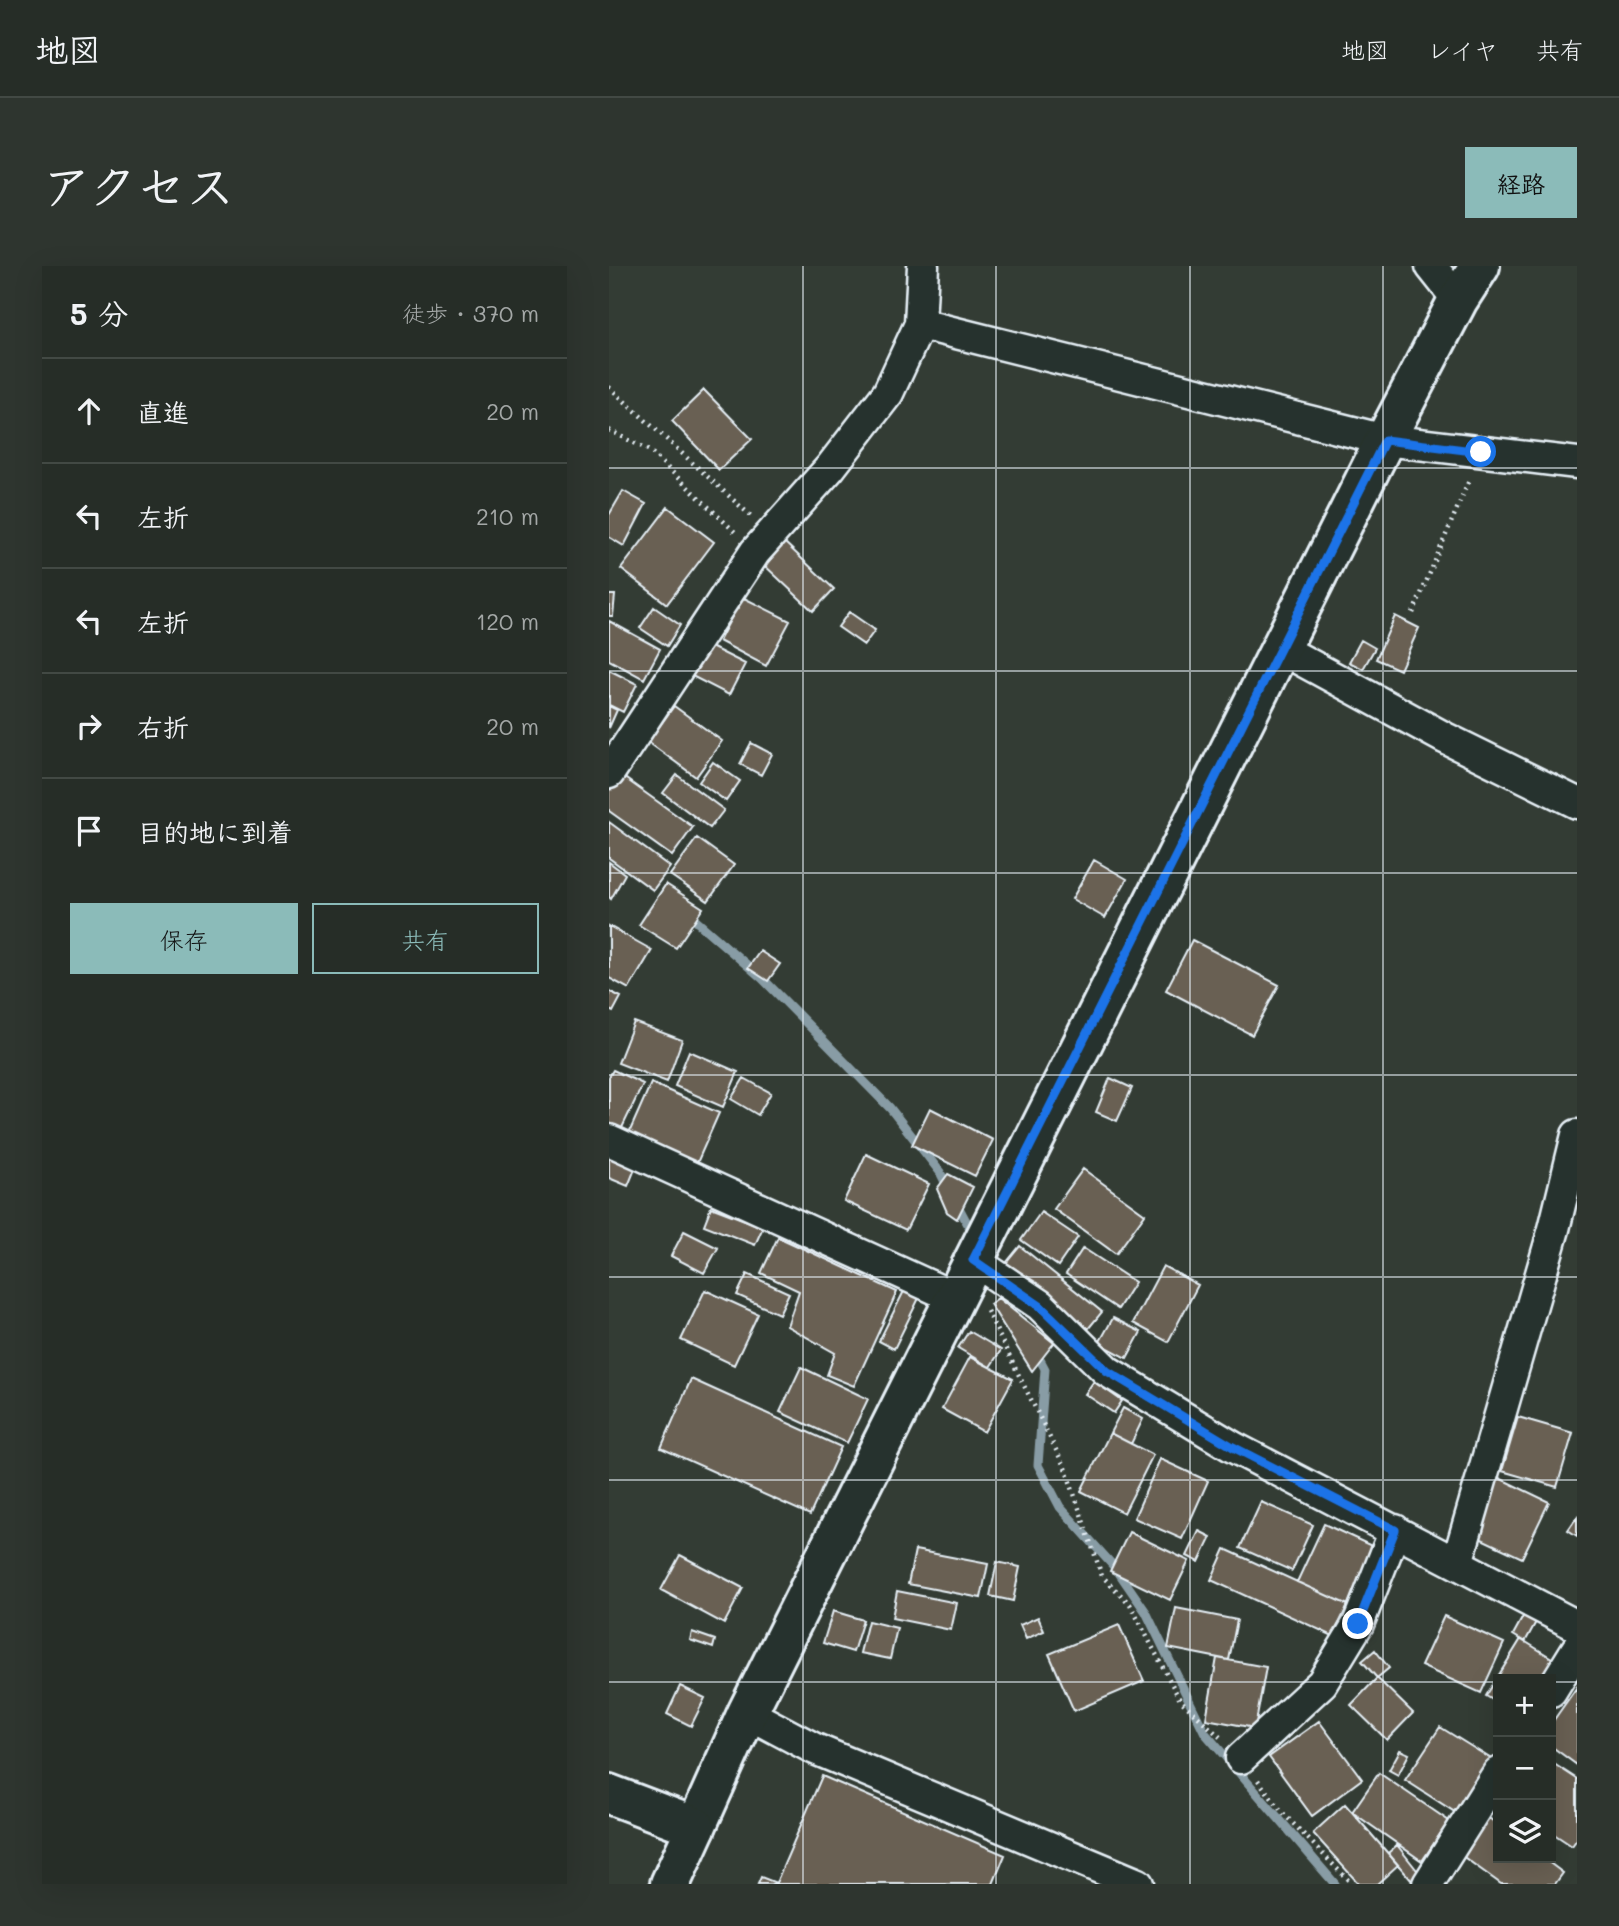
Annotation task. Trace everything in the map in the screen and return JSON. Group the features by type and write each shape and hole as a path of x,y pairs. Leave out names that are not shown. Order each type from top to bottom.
{"street":[{"path":"609,773 763,542 830,468 888,393 920,324 923,266"},
{"path":"1431,266 1458,300"},
{"path":"670,1884 747,1713 954,1297 1385,440 1458,300 1480,266"},
{"path":"920,324 1385,440 1577,463"},
{"path":"1282,649 1445,738 1577,803"},
{"path":"1457,1563 1554,1229 1577,1135"},
{"path":"609,1140 954,1297"},
{"path":"973,1260 1040,1306 1107,1371 1233,1447 1577,1626"},
{"path":"1241,1758 1322,1682 1358,1624 1395,1530"},
{"path":"1556,1682 1577,1649"},
{"path":"747,1713 815,1749 1138,1884"},
{"path":"1428,1884 1493,1781"},
{"path":"609,1794 696,1828"}],"path":[{"path":"609,387 763,542"},
{"path":"609,430 649,451 763,542"},
{"path":"1413,614 1481,452"},
{"path":"973,1260 988,1318 1066,1470 1102,1576 1130,1604 1181,1700 1241,1758 1283,1813 1352,1884"}],"building":[{"path":"704,390 752,439 719,470 672,421"},
{"path":"623,491 646,504 624,546 609,537 609,515"},
{"path":"668,507 714,542 667,604 621,569"},
{"path":"783,541 834,589 813,611 762,563"},
{"path":"609,595 615,595 613,616 609,616"},
{"path":"742,597 790,621 766,666 719,641"},
{"path":"654,607 680,625 667,646 640,628"},
{"path":"849,612 875,630 864,645 838,627"},
{"path":"1395,616 1419,628 1400,670 1376,659"},
{"path":"609,621 660,649 644,679 609,660"},
{"path":"1361,640 1375,648 1363,669 1349,662"},
{"path":"703,643 745,664 729,695 688,674"},
{"path":"609,670 637,684 623,712 609,705"},
{"path":"609,706 617,710 609,728"},
{"path":"674,706 722,741 696,777 648,742"},
{"path":"751,743 772,754 761,775 740,764"},
{"path":"713,762 740,781 726,801 699,782"},
{"path":"619,774 693,827 672,856 609,811 609,788"},
{"path":"677,775 724,810 710,828 663,793"},
{"path":"609,822 670,867 653,890 609,858"},
{"path":"697,838 734,865 708,901 670,875"},
{"path":"1094,860 1127,879 1105,918 1072,899"},
{"path":"609,862 625,874 611,899 609,897"},
{"path":"666,884 703,908 676,948 639,925"},
{"path":"609,926 652,950 629,989 609,978"},
{"path":"1192,940 1279,985 1252,1035 1166,990"},
{"path":"760,951 780,964 768,981 748,968"},
{"path":"609,991 621,997 613,1012 609,1010"},
{"path":"634,1022 682,1040 667,1082 618,1063"},
{"path":"689,1051 738,1072 723,1107 675,1086"},
{"path":"613,1070 643,1084 621,1130 609,1124 609,1077"},
{"path":"744,1078 771,1093 758,1115 731,1099"},
{"path":"1110,1078 1132,1088 1117,1121 1096,1112"},
{"path":"651,1083 719,1113 697,1163 629,1133"},
{"path":"930,1108 993,1140 975,1176 912,1145"},
{"path":"609,1153 637,1164 628,1186 609,1178"},
{"path":"866,1154 929,1184 906,1230 844,1201"},
{"path":"1083,1169 1145,1214 1116,1254 1054,1209"},
{"path":"948,1174 973,1187 957,1219 947,1212 937,1189"},
{"path":"711,1207 763,1227 755,1245 704,1225"},
{"path":"1041,1212 1078,1237 1058,1266 1021,1240"},
{"path":"684,1231 718,1248 704,1273 671,1256"},
{"path":"778,1237 897,1292 854,1386 827,1375 835,1353 787,1326 799,1291 761,1273"},
{"path":"1020,1246 1102,1312 1088,1329 1006,1263"},
{"path":"1083,1248 1135,1282 1118,1309 1066,1274"},
{"path":"1163,1266 1198,1285 1168,1342 1133,1323"},
{"path":"747,1274 789,1293 779,1314 737,1295"},
{"path":"906,1287 921,1294 894,1349 879,1341"},
{"path":"705,1290 758,1314 734,1365 681,1340"},
{"path":"998,1298 1054,1343 1032,1371 990,1304"},
{"path":"1113,1318 1141,1332 1127,1358 1099,1343"},
{"path":"969,1331 1001,1350 990,1367 958,1348"},
{"path":"970,1357 1013,1379 984,1432 942,1409"},
{"path":"801,1367 868,1399 847,1443 780,1412"},
{"path":"691,1379 841,1447 810,1515 661,1448"},
{"path":"1094,1381 1122,1401 1114,1413 1085,1394"},
{"path":"1123,1408 1143,1419 1131,1444 1110,1433"},
{"path":"1518,1417 1573,1433 1557,1487 1502,1471"},
{"path":"1110,1433 1153,1455 1124,1513 1081,1491"},
{"path":"1160,1459 1208,1481 1182,1539 1134,1518"},
{"path":"1497,1477 1549,1502 1522,1558 1471,1534"},
{"path":"1261,1502 1313,1525 1292,1571 1240,1548"},
{"path":"1577,1517 1577,1536 1568,1530"},
{"path":"1324,1524 1374,1547 1348,1605 1297,1582"},
{"path":"1199,1531 1211,1537 1199,1562 1187,1556"},
{"path":"1129,1532 1189,1561 1170,1600 1110,1571"},
{"path":"1225,1549 1348,1605 1333,1636 1211,1580"},
{"path":"915,1550 988,1564 981,1598 908,1584"},
{"path":"680,1555 743,1588 724,1624 661,1590"},
{"path":"997,1562 1020,1567 1013,1601 990,1596"},
{"path":"897,1591 957,1603 951,1630 892,1618"},
{"path":"1176,1608 1237,1620 1229,1660 1168,1648"},
{"path":"833,1611 863,1620 853,1652 823,1643"},
{"path":"1525,1613 1537,1620 1525,1642 1513,1635"},
{"path":"1444,1616 1504,1643 1481,1693 1421,1666"},
{"path":"1038,1617 1044,1631 1026,1639 1020,1625"},
{"path":"868,1621 897,1628 890,1659 860,1653"},
{"path":"1119,1625 1144,1681 1074,1711 1049,1654"},
{"path":"692,1632 715,1640 713,1648 690,1640"},
{"path":"1521,1639 1555,1660 1546,1674 1500,1674"},
{"path":"1375,1650 1389,1668 1377,1678 1362,1661"},
{"path":"1217,1658 1266,1667 1255,1728 1206,1719"},
{"path":"1377,1678 1413,1713 1387,1740 1351,1705"},
{"path":"1493,1685 1493,1700 1486,1696"},
{"path":"680,1686 705,1698 691,1726 667,1714"},
{"path":"1577,1687 1577,1765 1556,1750 1556,1717"},
{"path":"1319,1721 1362,1779 1312,1816 1269,1757"},
{"path":"1440,1727 1493,1760 1458,1814 1405,1780"},
{"path":"1400,1750 1409,1754 1398,1775 1389,1770"},
{"path":"1556,1765 1577,1779 1577,1839 1572,1846 1556,1835"},
{"path":"1379,1773 1449,1821 1422,1861 1352,1812"},
{"path":"822,1776 1005,1855 993,1884 758,1884 761,1877 776,1883"},
{"path":"1345,1804 1398,1865 1377,1884 1359,1884 1313,1833"},
{"path":"1489,1818 1493,1821 1493,1863 1550,1863 1563,1873 1555,1884 1501,1884 1461,1855"},
{"path":"1397,1845 1420,1874 1412,1881 1388,1853"}],"waterway":[{"path":"688,914 762,978 890,1108 940,1172 949,1190"},
{"path":"956,1202 974,1236"},
{"path":"1004,1292 1018,1319"},
{"path":"1035,1350 1045,1369 1038,1465 1060,1507 1117,1570 1146,1612 1205,1733 1335,1884"}],"route":[{"path":"1358,1624 1395,1530 1233,1447 1107,1371 1040,1306 973,1260 1385,440 1481,452"}]}
